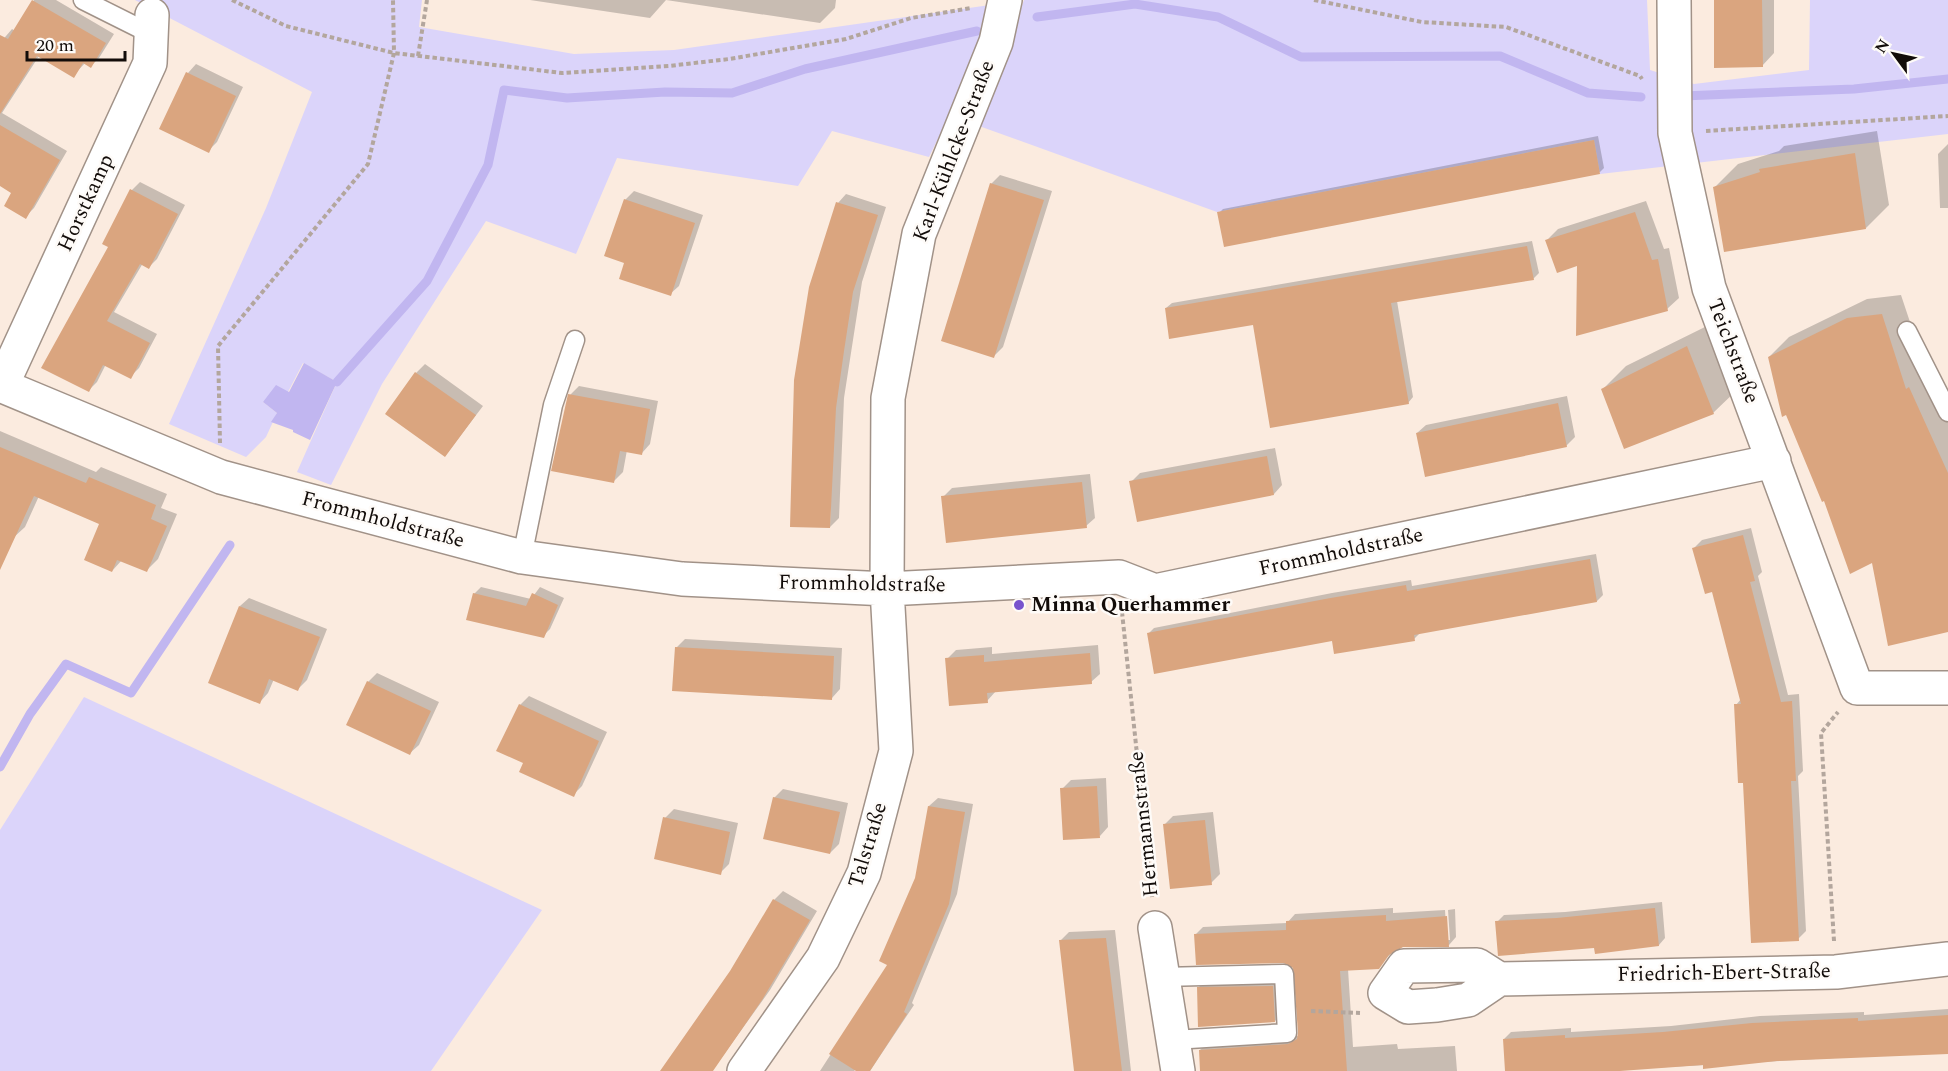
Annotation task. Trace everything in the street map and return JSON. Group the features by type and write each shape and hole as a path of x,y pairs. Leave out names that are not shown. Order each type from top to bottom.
{"street":[{"name":"Teichstraße","path":"1674,0 1675,133 1709,288 1857,688"},
{"name":"Karl-Kühlcke-Straße","path":"887,589 888,398 919,234 996,42 1005,2"},
{"name":"Horstkamp","path":"1,385 150,63 152,25"},
{"name":"Frommholdstraße","path":"1,385 221,477 522,557 682,579 887,589 1119,577 1155,591 1774,461"},
{"name":"Talstraße","path":"744,1071 823,958 864,873 896,751 887,589"},
{"path":"1857,688 1948,688"},
{"name":"Hermannstraße","path":"1155,928 1176,1056"},
{"name":"Friedrich-Ebert-Straße","path":"1385,993 1404,966 1477,965 1499,978 1836,972 1948,959"}],"lane":[{"path":"83,0 152,25"},
{"path":"1908,331 1948,412"},
{"path":"522,557 553,405 575,340"},
{"path":"1163,977 1284,974 1287,1033 1176,1056"}],"path":[{"path":"232,0 286,26 394,53 562,73 669,66 846,39 911,18 1005,2"},
{"path":"221,477 218,346 368,164 394,53 393,0"},
{"path":"418,56 427,0"},
{"path":"1314,0 1422,22 1506,27 1640,76 1645,84"},
{"path":"1675,133 1948,116"},
{"name":"Hermannstraße","path":"1119,577 1155,928"},
{"path":"1836,972 1821,733 1857,688"},
{"path":"1286,1010 1386,1014 1385,993"}],"shaded area":[{"path":"135,0 422,0 419,27 574,54 674,50 1004,3 929,157 832,131 798,186 617,158 576,254 486,221 382,384 331,485 297,472 337,382 303,363 288,392 263,402 277,413 266,437 246,457 169,424 266,208 312,92"},
{"path":"1024,0 1647,0 1650,70 1694,84 1809,70 1810,0 1948,0 1948,134 1600,174 1594,140 1217,212 979,126"},
{"path":"304,363 337,382 310,440 293,430 271,422 277,413 263,402 276,385 289,392"},
{"path":"84,697 542,910 431,1071 0,1071 0,830"}],"building":[{"path":"32,0 106,43 91,68 83,63 74,78 37,56 0,114 0,35 8,39"},
{"path":"1714,0 1762,0 1763,67 1714,68"},
{"path":"186,72 236,96 209,153 159,129"},
{"path":"0,125 60,160 26,219 4,206 11,193 0,186"},
{"path":"1594,140 1600,174 1224,247 1217,212"},
{"path":"1855,153 1866,229 1724,252 1713,187 1760,172 1759,169"},
{"path":"990,183 1044,200 994,358 941,341"},
{"path":"130,189 178,214 149,269 140,264 107,321 150,343 131,379 103,365 89,392 41,368 108,247 102,244"},
{"path":"624,199 695,223 671,296 619,279 624,263 604,256"},
{"path":"836,202 878,215 853,292 836,408 830,528 790,527 794,380 809,287"},
{"path":"1635,212 1652,260 1658,259 1668,311 1576,336 1577,266 1557,273 1545,240"},
{"path":"1527,246 1534,280 1391,303 1409,404 1270,428 1253,325 1169,339 1165,308"},
{"path":"1882,314 1906,389 1909,387 1948,473 1948,632 1888,646 1872,563 1850,574 1824,501 1822,502 1786,415 1782,417 1768,357 1847,318"},
{"path":"1687,346 1714,414 1624,449 1601,389"},
{"path":"415,372 476,415 445,457 385,414"},
{"path":"568,394 650,409 642,455 620,451 614,483 551,471"},
{"path":"1558,403 1567,447 1425,477 1416,433"},
{"path":"0,447 86,483 89,477 156,505 151,519 167,526 147,572 117,560 112,572 84,560 99,524 34,496 0,570"},
{"path":"1267,456 1274,495 1137,522 1129,481"},
{"path":"1082,482 1087,528 946,543 941,496"},
{"path":"1743,535 1755,581 1750,582 1781,702 1792,701 1796,781 1791,781 1799,941 1751,943 1743,783 1738,783 1734,704 1741,704 1712,592 1705,594 1692,548"},
{"path":"1590,559 1597,602 1414,635 1415,641 1334,654 1332,641 1154,674 1147,633 1406,585 1407,591"},
{"path":"473,593 526,606 532,593 558,605 544,638 466,620"},
{"path":"239,606 320,637 298,691 269,679 260,704 208,683"},
{"path":"675,647 834,656 832,700 672,691"},
{"path":"1090,653 1092,684 987,693 988,703 949,706 945,658 984,655 984,662"},
{"path":"367,681 431,711 410,755 346,725"},
{"path":"519,704 599,741 574,797 519,772 523,763 496,751"},
{"path":"1097,786 1100,838 1063,840 1060,788"},
{"path":"773,797 840,812 830,854 763,839"},
{"path":"928,806 965,812 949,904 904,1012 907,1014 870,1071 856,1071 829,1054 887,965 879,961 915,878"},
{"path":"663,817 730,832 721,875 654,859"},
{"path":"1205,820 1212,885 1170,889 1163,824"},
{"path":"773,899 810,920 762,1000 713,1071 660,1071 730,971"},
{"path":"1655,908 1659,946 1595,954 1594,948 1498,956 1495,921 1557,918"},
{"path":"1386,915 1386,921 1447,916 1449,947 1403,947 1389,955 1379,969 1340,971 1347,1071 1200,1071 1199,1050 1288,1044 1297,1039 1298,1032 1293,968 1284,963 1196,965 1194,934 1286,930 1286,921"},
{"path":"1106,938 1122,1071 1074,1071 1059,940"},
{"path":"1273,986 1275,1022 1198,1027 1197,987"},
{"path":"1948,1015 1948,1054 1777,1061 1703,1069 1703,1065 1620,1071 1505,1071 1503,1039 1663,1032 1752,1023 1858,1018 1858,1021"}],"waterway":[{"path":"1037,17 1135,4 1218,17 1301,57 1500,56 1588,93 1641,97"},
{"path":"337,382 427,281 488,165 504,90 567,98 665,92 732,93 805,69 977,31"},
{"path":"1683,96 1854,89 1948,79"},
{"path":"0,767 30,714 66,664 131,693 230,545"}],"place":[{"name":"Minna Querhammer","path":"1019,605"}]}
